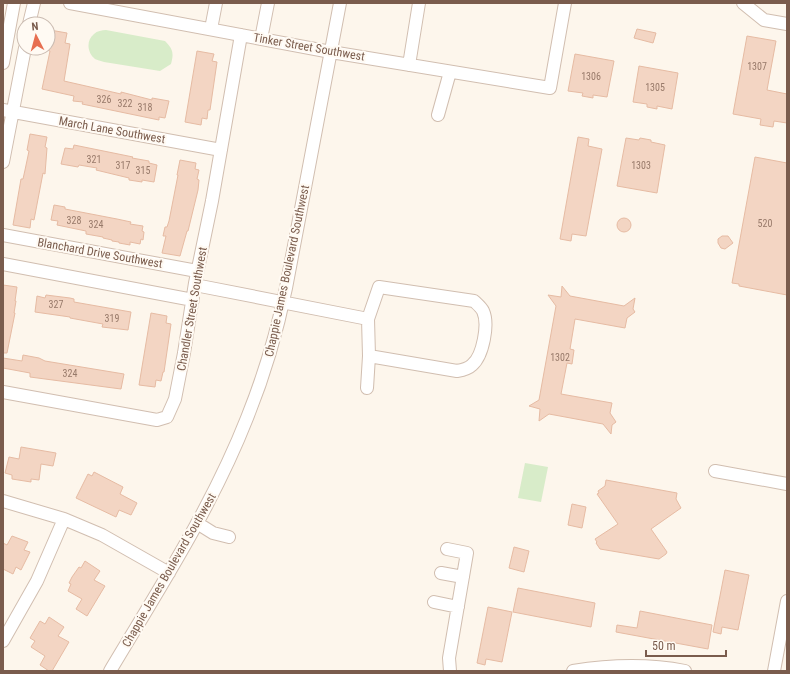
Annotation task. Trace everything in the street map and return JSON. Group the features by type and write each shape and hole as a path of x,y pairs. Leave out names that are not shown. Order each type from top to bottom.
{"street":[{"path":"3,63 14,3"},
{"path":"32,16 34,3"},
{"name":"Tinker Street Southwest","path":"70,3 331,52 550,88 565,3"},
{"path":"211,29 216,3"},
{"path":"261,39 268,3"},
{"name":"Chappie James Boulevard Southwest","path":"110,671 169,573 218,484 247,420 268,362 283,302 340,3"},
{"path":"409,65 419,3"},
{"path":"743,3 764,20 787,24"},
{"name":"Chandler Street Southwest","path":"3,392 157,420 167,417 175,399 241,35"},
{"path":"3,162 8,111 23,56"},
{"path":"438,115 450,72"},
{"name":"March Lane Southwest","path":"8,111 221,150"},
{"name":"Blanchard Drive Southwest","path":"3,235 197,271"},
{"path":"3,264 193,300"},
{"path":"195,285 368,319"},
{"path":"367,388 369,356 368,319 379,287 474,301 482,309 485,322 481,350 478,358 472,365 464,370 457,371 369,356"},
{"path":"715,471 787,484"},
{"path":"3,501 64,519 102,535 169,573"},
{"path":"3,641 37,581 64,519"},
{"path":"197,523 213,533 229,537"},
{"path":"447,549 467,553 449,658 450,671"},
{"path":"441,573 463,578"},
{"path":"434,602 458,607"},
{"path":"774,671 787,604"},
{"path":"573,671 625,666 643,666 685,671"}],"green space":[{"path":"101,30 165,41 170,46 172,51 171,64 160,71 104,62 95,59 90,53 88,46 91,37"},
{"path":"525,463 548,467 541,502 518,498"}],"building":[{"path":"637,29 656,33 653,43 634,38"},
{"path":"56,31 67,33 65,43 70,44 64,81 121,94 121,92 152,100 152,98 169,101 165,118 159,117 159,120 82,104 83,102 73,101 74,96 42,89 49,56 56,56"},
{"path":"747,36 776,41 767,90 787,94 787,123 774,121 773,127 760,125 761,119 733,114"},
{"path":"197,51 214,54 212,61 217,62 210,110 208,110 207,119 202,118 201,125 185,122"},
{"path":"575,54 614,61 607,97 593,95 593,98 582,96 583,93 568,91"},
{"path":"639,66 678,73 672,109 657,106 657,109 647,107 647,104 633,102"},
{"path":"30,134 47,137 45,147 47,148 45,174 43,173 34,220 31,219 30,228 13,225 21,179 23,179 29,151 27,150"},
{"path":"578,137 589,139 588,146 602,149 586,236 572,234 571,241 560,239"},
{"path":"626,138 639,140 640,138 665,145 657,193 617,186"},
{"path":"74,145 149,161 149,163 157,165 154,182 129,180 129,178 96,170 97,168 61,164 65,148 73,149"},
{"path":"755,157 787,163 787,295 739,286 739,284 732,283"},
{"path":"180,160 196,163 195,169 199,170 197,179 199,180 188,231 180,256 162,253 166,236 163,236 165,227 167,227 169,221"},
{"path":"54,205 65,207 65,209 131,222 130,224 143,226 143,240 141,239 140,244 130,242 130,245 112,241 103,237 86,234 86,231 57,225 58,221 51,220"},
{"path":"624,218 629,220 631,225 629,230 624,232 619,230 617,225 619,220"},
{"path":"722,236 728,236 733,243 725,249 721,248 718,243 718,239"},
{"path":"3,285 17,287 15,313 7,353 3,353"},
{"path":"562,286 570,296 624,306 635,298 633,309 635,312 627,318 625,328 575,319 570,349 574,350 572,364 567,363 561,394 612,403 610,413 616,422 612,425 611,434 603,424 549,414 539,421 540,409 529,406 539,400 556,306 548,295 561,297"},
{"path":"46,295 70,298 74,299 74,302 131,312 128,330 102,327 103,324 35,312 37,296 45,298"},
{"path":"151,313 167,316 166,323 171,324 164,372 161,381 156,380 155,387 139,385"},
{"path":"23,355 39,358 45,361 124,374 121,389 30,377 30,373 3,368 3,358 22,361"},
{"path":"21,447 56,453 53,466 41,464 39,480 31,479 31,482 12,479 12,475 5,473 9,457 19,459"},
{"path":"94,472 123,487 120,494 137,503 131,515 119,510 116,517 76,498 88,474 92,476"},
{"path":"606,480 677,493 676,499 681,508 651,529 667,552 666,554 659,559 600,549 595,539 618,524 597,494 599,493 598,491 605,486"},
{"path":"572,504 586,507 582,528 568,525"},
{"path":"12,536 28,542 24,550 30,552 21,570 16,567 13,574 3,569 3,543 7,545"},
{"path":"514,547 529,551 524,572 509,568"},
{"path":"85,561 100,571 94,580 105,586 87,616 76,609 82,599 68,591 71,584 69,583 72,577 79,567 81,568"},
{"path":"725,570 749,575 738,630 722,627 721,634 713,632"},
{"path":"518,588 595,603 591,627 513,612"},
{"path":"488,607 512,612 502,662 486,659 485,665 477,663"},
{"path":"640,611 712,625 708,649 616,632 617,625 637,628"},
{"path":"49,617 64,627 58,636 69,642 52,671 49,671 40,665 45,656 31,647 35,641 30,638 40,621 45,624"}]}
